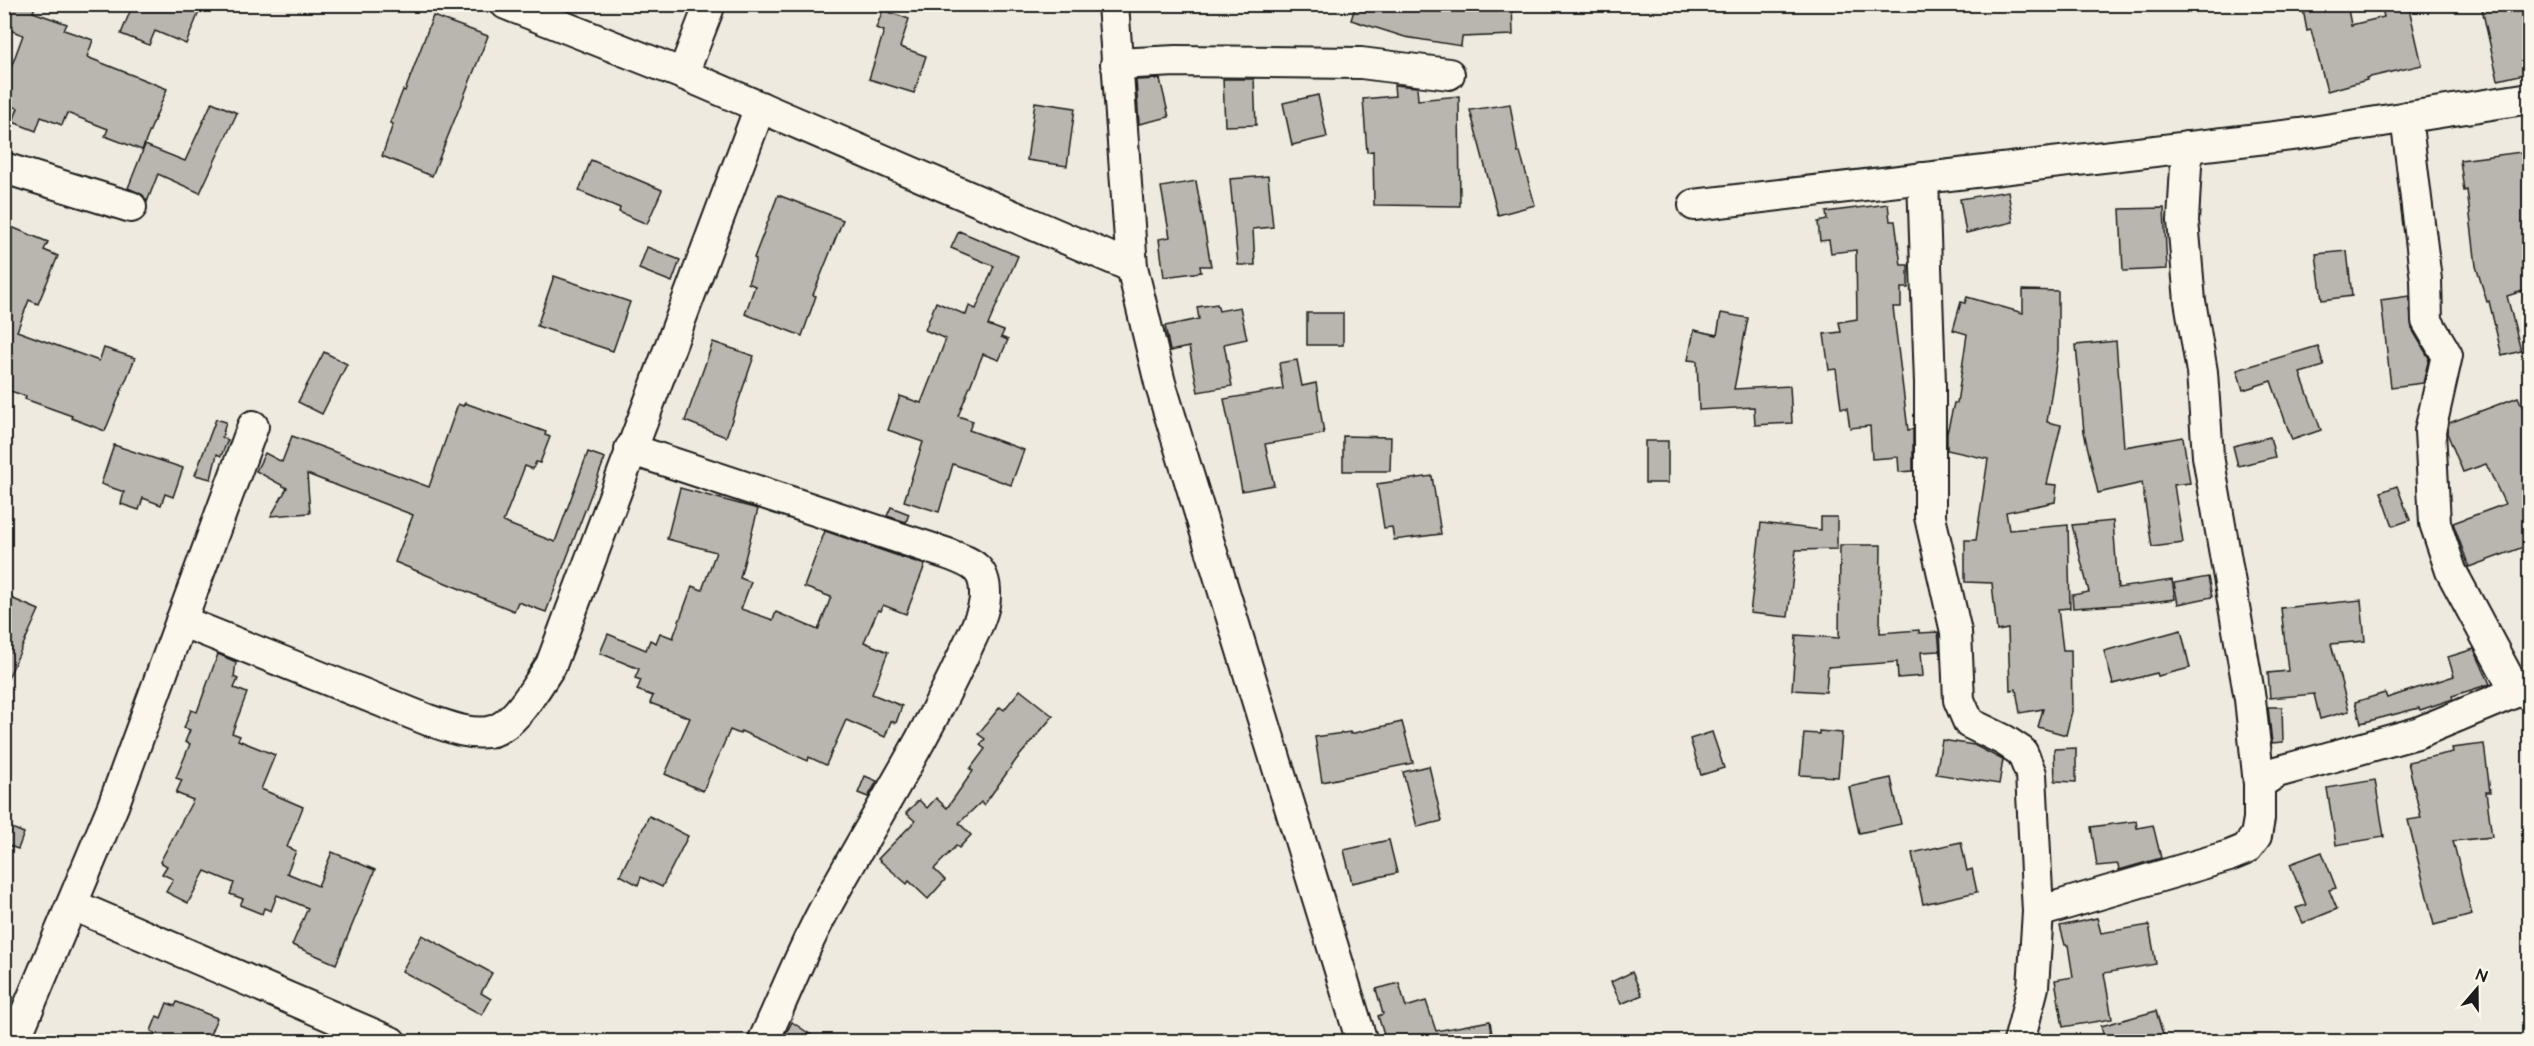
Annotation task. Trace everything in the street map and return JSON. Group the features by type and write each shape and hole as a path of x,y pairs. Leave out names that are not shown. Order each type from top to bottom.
{"street":[{"path":"506,4 683,74 1132,267"},
{"path":"683,74 710,4"},
{"path":"1113,4 1132,267 1160,383 1362,1041"},
{"path":"1116,64 1176,61 1361,63 1449,74"},
{"path":"1694,205 2300,134 2529,98"},
{"path":"181,621 458,730 489,732 511,722 551,665 760,107"},
{"path":"2259,784 2277,772 2417,733 2523,689 2451,570 2435,524 2430,431 2448,355 2427,321 2426,280 2406,117"},
{"path":"2038,912 2229,856 2246,849 2256,836 2259,819 2259,784 2250,699 2208,456 2202,372 2190,301 2183,221 2187,147"},
{"path":"4,168 131,207"},
{"path":"1923,178 1930,383 1930,517 1956,632 1959,700 1969,723 2004,740 2022,752 2031,774 2038,912 2033,987 2019,1041"},
{"path":"14,1041 113,806 253,426"},
{"path":"630,449 948,554 976,565 984,578 986,598 975,629 948,688 894,789 827,903 763,1041"},
{"path":"73,905 391,1041"}],"building":[{"path":"4,4 36,4 33,12 67,24 64,30 93,40 87,57 167,89 142,150 105,136 108,129 67,113 62,125 41,117 36,131 13,122 18,108 4,104 4,87 23,35 4,28"},
{"path":"133,4 180,4 199,12 186,44 155,31 149,45 121,34"},
{"path":"1356,4 1512,4 1513,35 1462,37 1461,46 1405,37 1351,20"},
{"path":"2302,4 2347,4 2351,25 2384,17 2381,4 2408,4 2422,65 2366,78 2367,80 2327,91 2311,30 2307,31"},
{"path":"2481,4 2529,4 2529,73 2498,80"},
{"path":"883,10 909,19 900,47 926,56 914,93 869,79 884,31 876,28"},
{"path":"433,16 488,36 432,176 382,156 393,124 390,123 403,90 405,91"},
{"path":"1160,79 1169,117 1139,124 1136,80"},
{"path":"1223,79 1254,79 1256,125 1225,126"},
{"path":"1394,85 1417,87 1418,100 1459,96 1460,206 1374,205 1373,151 1367,152 1363,99 1395,96"},
{"path":"1318,95 1327,137 1292,145 1283,103"},
{"path":"212,102 237,113 200,193 158,174 147,202 143,195 128,188 145,145 185,161"},
{"path":"1035,102 1075,108 1067,166 1027,160"},
{"path":"1510,104 1518,153 1520,152 1535,205 1498,215 1470,110"},
{"path":"2529,151 2529,289 2507,296 2521,351 2502,356 2489,301 2487,302 2476,266 2467,190 2464,191 2460,160"},
{"path":"591,160 662,190 647,224 619,212 620,208 579,191"},
{"path":"1268,176 1273,227 1253,229 1255,265 1238,265 1230,179"},
{"path":"1196,181 1211,266 1200,266 1201,272 1164,277 1159,239 1170,237 1161,187"},
{"path":"2008,191 2013,222 1966,233 1960,199"},
{"path":"778,195 843,220 813,295 816,296 802,336 745,314 755,286 748,283 756,259 754,258"},
{"path":"1888,204 1890,221 1895,221 1901,265 1908,265 1908,288 1901,288 1901,307 1893,307 1908,430 1913,429 1913,471 1899,472 1898,457 1872,459 1870,426 1850,428 1847,408 1841,408 1836,369 1829,370 1824,334 1841,332 1839,322 1857,319 1856,250 1831,253 1829,240 1820,241 1818,222 1827,220 1826,212"},
{"path":"2164,208 2167,269 2123,271 2120,209"},
{"path":"4,224 48,242 44,250 58,256 38,304 29,300 17,331 99,361 104,348 135,358 105,431 25,399 26,396 4,389"},
{"path":"959,231 1018,256 988,325 1004,331 1001,337 1008,340 999,360 983,354 958,416 973,421 969,430 1024,450 1011,485 953,464 939,512 904,501 923,442 888,430 900,396 921,403 946,339 925,330 936,302 966,315 969,306 976,309 994,266 951,248"},
{"path":"647,247 680,260 672,282 639,269"},
{"path":"2347,251 2352,296 2322,300 2316,254"},
{"path":"554,276 630,302 613,351 537,326"},
{"path":"2023,290 2058,291 2058,350 2047,422 2061,425 2047,484 2057,485 2055,502 2006,512 2009,530 2068,525 2070,608 2058,609 2063,650 2071,650 2072,711 2066,735 2038,727 2043,709 2020,713 2016,689 2010,690 2008,629 1997,631 1992,583 1965,582 1965,540 1976,540 1988,459 1947,450 1947,433 1954,403 1957,403 1967,334 1953,330 1961,302 1965,303 1967,297 2023,313"},
{"path":"2409,296 2412,329 2429,358 2423,383 2391,387 2381,300"},
{"path":"1217,304 1219,311 1240,307 1247,339 1224,344 1232,386 1198,392 1189,347 1170,351 1165,326 1199,319 1197,307"},
{"path":"1307,313 1343,313 1343,345 1307,345"},
{"path":"1721,313 1748,318 1734,389 1790,386 1792,423 1755,425 1754,407 1699,410 1697,361 1688,360 1694,330 1717,335"},
{"path":"2116,341 2124,447 2183,437 2190,483 2174,485 2183,543 2152,547 2142,483 2098,493 2084,432 2076,345"},
{"path":"713,342 754,356 726,437 685,421"},
{"path":"2318,346 2324,366 2300,373 2321,430 2292,440 2271,381 2243,390 2237,370"},
{"path":"324,352 347,364 322,414 298,402"},
{"path":"1297,360 1302,386 1316,383 1324,434 1265,444 1274,485 1242,491 1224,399 1283,389 1279,363"},
{"path":"2518,397 2529,422 2529,545 2469,567 2453,523 2505,504 2486,464 2463,472 2447,433 2449,423"},
{"path":"465,403 546,432 545,435 550,437 540,463 536,462 533,469 525,466 503,522 555,542 588,452 605,458 546,612 518,602 514,611 395,562 413,515 307,474 310,513 271,516 287,488 256,471 265,453 282,462 292,436 429,487 458,404 463,406"},
{"path":"216,419 226,422 222,437 228,440 221,456 217,454 211,479 195,475"},
{"path":"1343,436 1391,437 1390,471 1343,471"},
{"path":"2270,437 2275,457 2238,466 2233,446"},
{"path":"1645,441 1668,441 1668,483 1645,483"},
{"path":"114,445 183,468 173,497 165,494 161,505 143,498 139,510 121,504 124,492 101,484"},
{"path":"1432,476 1441,534 1394,540 1392,527 1384,528 1377,484"},
{"path":"2397,486 2410,520 2393,526 2381,492"},
{"path":"680,488 758,509 740,578 751,582 741,609 773,620 776,612 818,630 831,597 804,587 825,531 925,565 906,614 883,605 881,611 878,610 864,642 888,652 872,694 902,706 896,723 891,721 885,737 846,720 826,765 809,757 808,761 741,731 740,734 730,730 703,791 665,774 690,718 650,703 653,696 637,690 641,680 635,678 639,669 600,653 608,634 646,650 650,640 656,643 660,633 673,638 692,586 702,590 716,552 667,539"},
{"path":"891,507 909,514 906,522 887,516"},
{"path":"1821,517 1837,517 1837,549 1796,550 1788,617 1750,613 1761,523 1821,530"},
{"path":"2113,521 2118,588 2172,580 2175,599 2073,608 2072,595 2089,592 2072,525"},
{"path":"1840,545 1881,545 1880,633 1919,630 1919,633 1938,632 1940,651 1921,652 1923,676 1898,678 1897,662 1828,667 1826,692 1792,690 1796,635 1839,638"},
{"path":"2208,577 2212,597 2178,604 2174,583"},
{"path":"4,595 39,610 4,687"},
{"path":"2361,600 2365,641 2331,644 2349,711 2320,719 2314,694 2270,698 2268,673 2288,671 2281,608"},
{"path":"2181,630 2190,668 2158,676 2157,673 2113,684 2104,651"},
{"path":"2474,649 2490,684 2452,696 2453,699 2420,710 2419,708 2361,723 2355,702 2385,693 2387,698 2454,676 2448,657"},
{"path":"218,654 236,662 234,677 238,679 234,688 247,693 232,733 240,736 238,740 275,755 261,789 303,807 287,847 296,851 287,873 318,886 332,852 375,870 336,964 292,945 308,908 277,895 271,911 264,908 262,914 240,905 243,899 230,894 234,883 205,871 188,903 166,892 173,879 162,874 167,866 160,862 193,800 176,793 182,780 176,778 190,744 185,742 190,730 184,728 191,710 197,712"},
{"path":"1020,690 1053,716 1016,760 984,805 981,802 959,823 971,835 959,848 956,846 934,869 945,880 928,899 909,881 907,884 878,859 915,821 906,813 919,800 927,808 936,798 947,808 973,771 970,769 985,749 980,745 985,739 978,734 1000,707 1004,710"},
{"path":"2268,707 2282,707 2283,742 2272,743"},
{"path":"1402,722 1413,763 1322,782 1315,737 1350,732 1350,734"},
{"path":"1819,731 1842,733 1838,777 1800,775 1804,733 1819,734"},
{"path":"1712,732 1724,768 1701,775 1690,739"},
{"path":"1942,740 1974,745 2003,760 1999,784 1936,774"},
{"path":"2484,744 2490,792 2486,792 2492,837 2453,841 2472,915 2434,925 2408,820 2421,818 2408,762 2453,752 2452,748"},
{"path":"2076,748 2076,782 2055,781 2054,749"},
{"path":"1429,766 1442,821 1417,827 1403,772"},
{"path":"865,776 877,781 868,797 858,793"},
{"path":"1891,778 1901,824 1859,833 1849,787"},
{"path":"2375,780 2384,837 2336,845 2327,788"},
{"path":"649,816 688,836 662,887 641,877 638,885 620,875"},
{"path":"2136,821 2137,828 2153,825 2161,858 2119,870 2118,864 2097,866 2091,827"},
{"path":"4,825 24,833 18,849 4,844"},
{"path":"1389,840 1397,873 1352,883 1344,850"},
{"path":"1961,842 1967,871 1972,869 1977,892 1923,904 1912,853"},
{"path":"2322,852 2336,888 2329,890 2337,909 2303,923 2296,908 2306,905 2290,864"},
{"path":"2097,918 2101,933 2149,925 2156,964 2104,973 2112,1019 2063,1027 2055,980 2073,977 2068,945 2065,945 2060,926"},
{"path":"422,935 492,973 481,993 491,999 482,1015 402,971"},
{"path":"1632,972 1642,995 1621,1004 1611,982"},
{"path":"1399,983 1406,1007 1426,1001 1436,1031 1490,1021 1493,1041 1386,1041 1378,1016 1383,1014 1376,989"},
{"path":"177,1002 217,1018 207,1041 152,1041 155,1033 151,1031 157,1016 161,1018 167,1003 175,1006"},
{"path":"2156,1011 2165,1041 2105,1041 2101,1026"},
{"path":"792,1022 820,1041 782,1041"}]}
